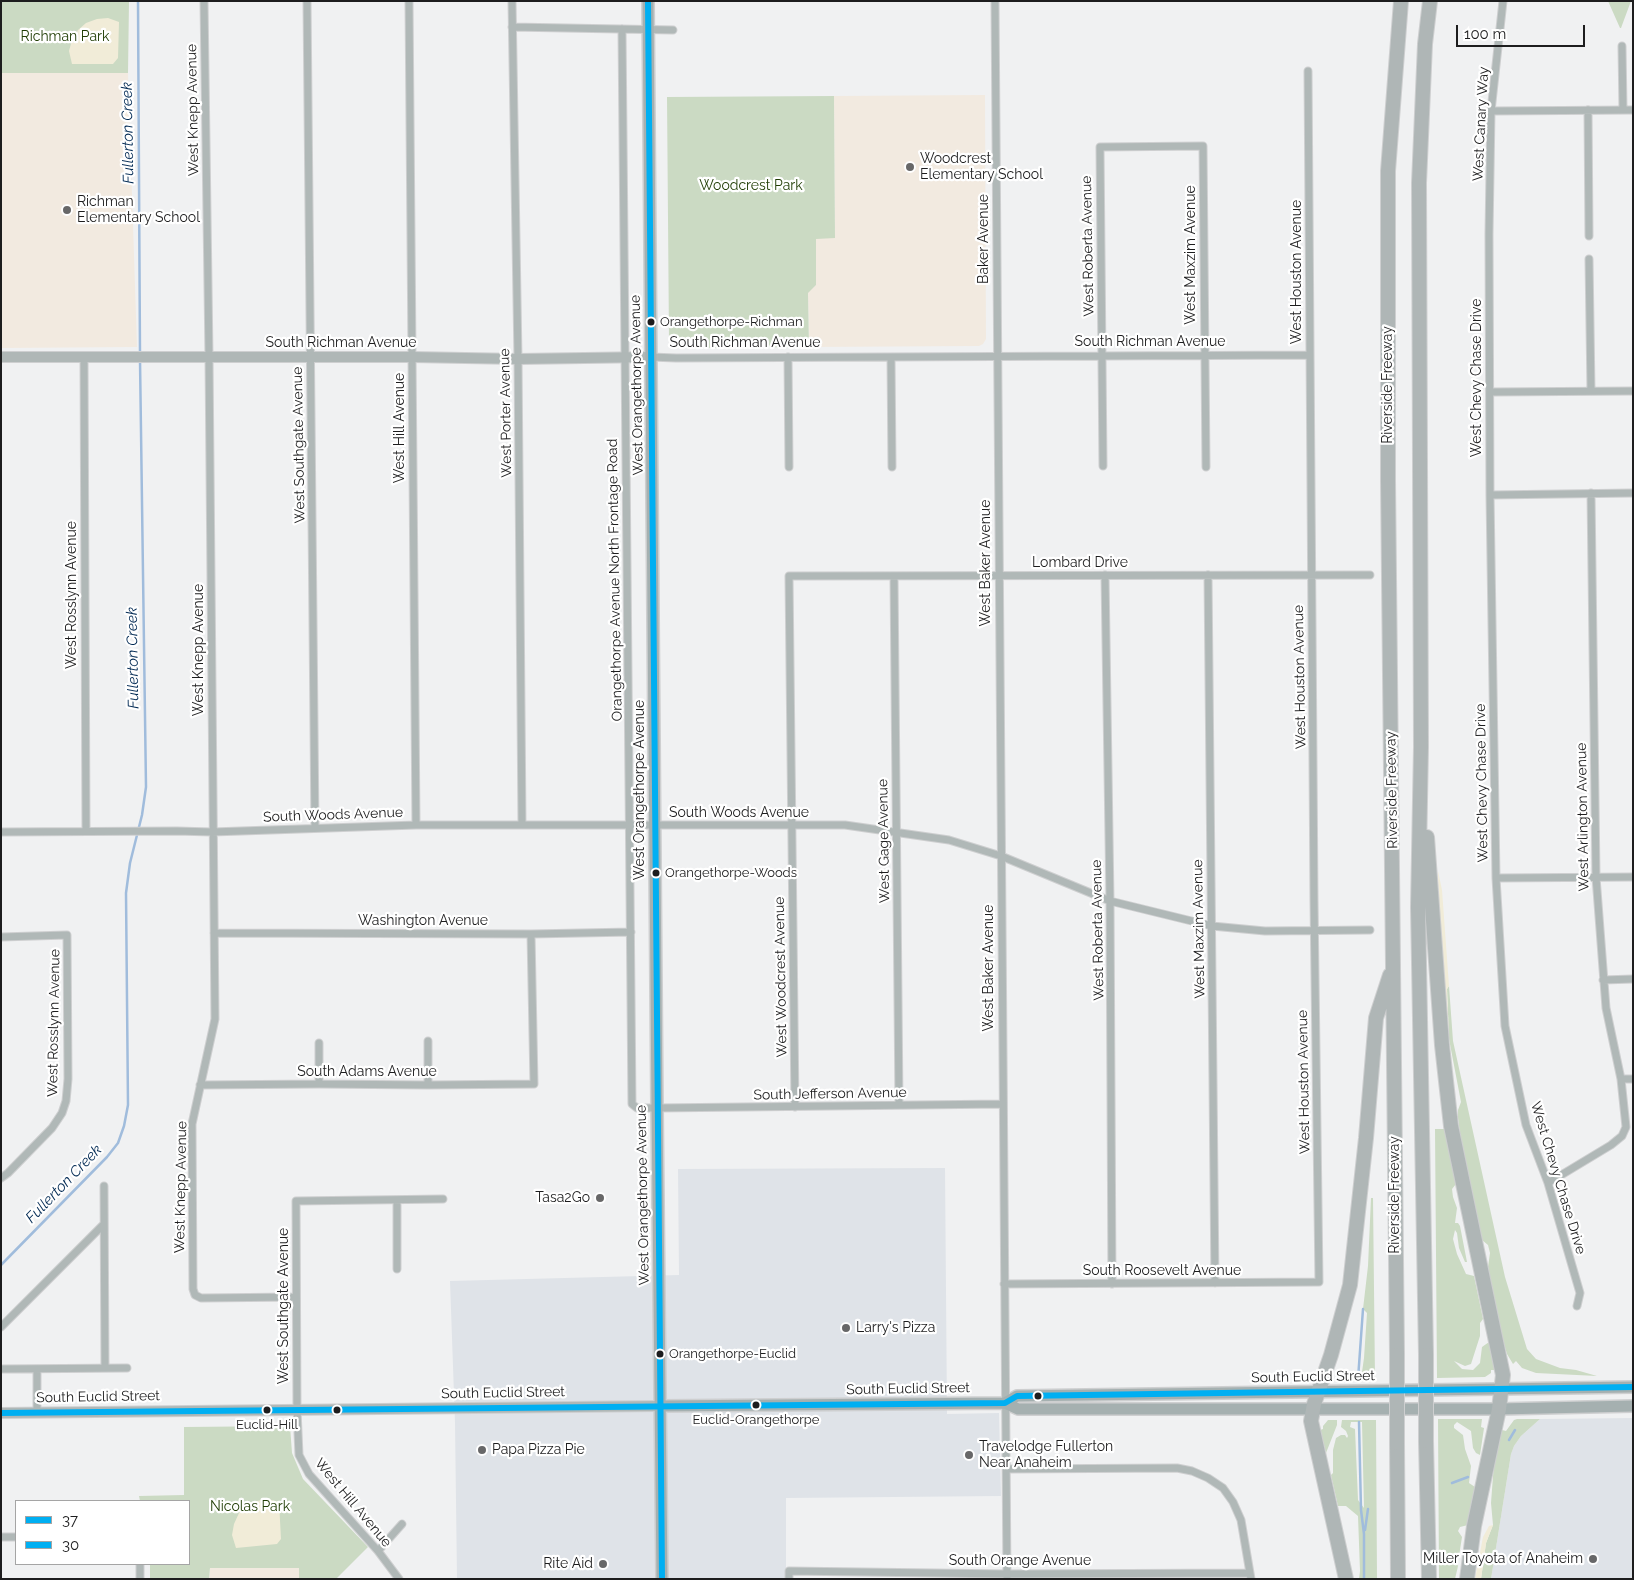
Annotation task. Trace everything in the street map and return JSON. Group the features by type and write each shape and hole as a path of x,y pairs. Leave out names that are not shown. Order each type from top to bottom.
{"highway":[{"name":"Riverside Freeway","path":"1398,1579 1394,964 1388,480 1388,171 1401,1"},
{"name":"Riverside Freeway","path":"1428,1579 1418,907 1421,747 1419,183 1425,44 1430,1"},
{"path":"1421,747 1442,1045 1450,1117 1503,1375 1499,1409 1474,1526 1467,1579"},
{"path":"1346,1579 1312,1428 1313,1409 1331,1355 1350,1285 1366,1138 1376,1018 1394,964"}],"main road":[{"name":"West Orangethorpe Avenue","path":"648,1 662,1579"},
{"name":"South Richman Avenue","path":"1,357 651,357"},
{"name":"South Euclid Street","path":"1005,1403 1017,1396 1633,1387"},
{"name":"South Euclid Street","path":"1,1413 1005,1403 1018,1409 1499,1409 1633,1406"}],"street":[{"name":"West Knepp Avenue","path":"204,1 215,1019 192,1124 193,1289 195,1296 201,1298 296,1297"},
{"name":"West Southgate Avenue","path":"307,1 315,828"},
{"name":"West Hill Avenue","path":"409,1 416,825"},
{"name":"West Porter Avenue","path":"512,1 518,358 522,824"},
{"name":"Baker Avenue","path":"994,1 997,357"},
{"name":"West Canary Way","path":"1489,248 1491,111 1503,1"},
{"path":"512,27 673,30"},
{"name":"Orangethorpe Avenue North Frontage Road","path":"622,29 632,1104 637,1108 657,1108"},
{"path":"1622,46 1623,110"},
{"name":"West Houston Avenue","path":"1308,71 1314,931 1319,1282"},
{"path":"1588,110 1589,236"},
{"path":"1491,111 1633,110"},
{"name":"West Maxzim Avenue","path":"1100,146 1203,146 1206,467"},
{"name":"West Roberta Avenue","path":"1100,146 1103,466"},
{"name":"West Chevy Chase Drive","path":"1489,248 1490,494 1496,878 1505,1026 1526,1125 1548,1183 1580,1293 1577,1306"},
{"path":"1589,259 1591,391"},
{"name":"South Richman Avenue","path":"651,357 1310,355"},
{"path":"788,357 789,467"},
{"path":"891,357 892,467"},
{"name":"West Baker Avenue","path":"997,357 1007,1577"},
{"name":"West Rosslynn Avenue","path":"84,358 86,831"},
{"path":"1490,392 1633,391"},
{"name":"West Arlington Avenue","path":"1548,1183 1611,1145 1622,1136 1626,1127 1621,1079 1606,1008 1596,877 1592,493"},
{"path":"1490,494 1633,493"},
{"name":"West Maxzim Avenue","path":"1208,575 1215,1283"},
{"name":"Lombard Drive","path":"789,576 1370,575"},
{"name":"West Woodcrest Avenue","path":"789,576 795,1107"},
{"name":"West Gage Avenue","path":"894,576 899,1106"},
{"name":"West Roberta Avenue","path":"1105,576 1110,902 1112,1284"},
{"name":"South Woods Avenue","path":"1,832 212,832 416,825 522,824 845,825 949,840 1001,856 1110,902 1212,926 1265,931 1370,930"},
{"path":"1496,878 1633,877"},
{"name":"Washington Avenue","path":"214,933 531,934 631,932"},
{"name":"South Adams Avenue","path":"200,1085 319,1084 428,1086 534,1084 531,934"},
{"name":"West Rosslynn Avenue","path":"1,937 67,935 68,1078 66,1100 62,1112 52,1128 8,1174 1,1178"},
{"path":"1604,980 1633,980"},
{"path":"428,1040 428,1086"},
{"path":"319,1043 319,1084"},
{"path":"1621,1079 1633,1079"},
{"name":"South Jefferson Avenue","path":"657,1108 1003,1104"},
{"path":"104,1186 105,1368"},
{"path":"397,1269 397,1200 443,1199"},
{"name":"West Southgate Avenue","path":"297,1410 296,1201 397,1200"},
{"path":"1,1327 104,1224"},
{"name":"South Roosevelt Avenue","path":"1004,1284 1319,1282"},
{"path":"1,1369 127,1368"},
{"path":"37,1369 37,1413"},
{"name":"West Hill Avenue","path":"297,1410 299,1455 309,1474 378,1551 400,1579"},
{"path":"1006,1470 1177,1468 1192,1471 1208,1478 1223,1488 1233,1502 1241,1520 1251,1576"},
{"path":"378,1551 402,1524"},
{"path":"1,1537 15,1537"},
{"path":"140,1565 140,1579"},
{"name":"South Orange Avenue","path":"789,1575 1007,1577 1251,1576"}],"shaded area":[{"name":"Richman Elementary School","path":"1,73 128,73 137,347 1,348"},
{"name":"Woodcrest Elementary School","path":"985,95 986,339 983,344 979,346 809,347 808,292 816,285 816,238 835,238 834,96"},
{"path":"945,1168 947,1414 999,1413 1001,1496 786,1498 786,1579 457,1579 455,1423 450,1281 679,1275 678,1169"},
{"path":"1633,1418 1633,1579 1491,1579 1511,1454 1521,1436 1540,1419"},
{"path":"210,1568 299,1568 299,1579 209,1579"}],"green space":[{"name":"Richman Park","path":"1,1 129,1 128,73 1,73"},
{"path":"1608,1 1631,1 1621,28 1620,28"},
{"name":"Woodcrest Park","path":"834,96 835,238 816,239 816,285 808,293 809,347 691,348 686,346 683,341 669,341 667,97"},
{"path":"1449,986 1453,1041 1505,1277 1527,1349 1536,1359 1560,1368 1597,1376 1536,1373 1522,1368 1516,1361 1513,1364 1507,1354 1501,1334 1488,1267 1490,1253 1488,1245 1482,1240 1480,1233 1462,1149 1458,1118 1461,1102 1449,1039 1447,989"},
{"path":"1435,1129 1445,1129 1456,1184 1452,1189 1457,1208 1455,1223 1458,1223 1460,1226 1467,1262 1465,1262 1459,1248 1455,1230 1453,1239 1466,1274 1474,1276 1483,1319 1480,1323 1480,1336 1471,1364 1465,1366 1454,1361 1462,1369 1473,1370 1480,1363 1482,1347 1489,1342 1495,1370 1491,1370 1491,1373 1485,1377 1437,1378"},
{"path":"1371,1198 1373,1198 1375,1379 1361,1379 1367,1313 1363,1309 1368,1266"},
{"path":"1438,1419 1482,1419 1481,1427 1484,1428 1480,1455 1473,1448 1471,1431 1457,1422 1454,1425 1454,1428 1463,1435 1465,1449 1471,1466 1469,1483 1475,1487 1468,1525 1460,1527 1458,1531 1462,1537 1459,1556 1454,1557 1458,1566 1455,1579 1439,1579"},
{"path":"1540,1419 1521,1436 1511,1454 1491,1579 1481,1579 1486,1543 1493,1525 1491,1503 1494,1463 1502,1430 1506,1431 1514,1420"},
{"path":"1328,1420 1337,1420 1337,1425 1326,1453 1320,1430 1323,1429"},
{"path":"1342,1420 1376,1420 1377,1579 1359,1579 1358,1516 1346,1506 1338,1506 1331,1475 1333,1473 1333,1450 1336,1438 1341,1435 1345,1435 1347,1438 1348,1436 1341,1427","holes":["1351,1422 1362,1422 1364,1508 1358,1500 1355,1429 1350,1427"]},
{"name":"Nicolas Park","path":"290,1426 292,1453 303,1479 368,1547 336,1579 299,1579 299,1568 210,1568 209,1579 150,1579 150,1565 190,1565 190,1500 140,1500 139,1496 184,1495 184,1427"}],"sand":[{"path":"108,18 119,22 118,58 113,64 72,64 69,51 72,40 78,30 86,23"},
{"path":"1438,871 1442,890 1449,986 1447,989 1449,1039 1446,1021 1439,918"},
{"path":"268,1499 279,1502 281,1539 277,1544 236,1548 232,1535 239,1513 257,1501"},
{"path":"1493,1525 1486,1543 1481,1579 1475,1579 1483,1537 1489,1526"}],"waterway":[{"name":"Fullerton Creek","path":"138,1 140,355"},
{"name":"Fullerton Creek","path":"1,1265 107,1157 118,1143 128,1105 126,893 130,863 142,815 146,787 140,360"},
{"path":"1358,1379 1363,1309"},
{"path":"1359,1422 1364,1579"},
{"path":"1509,1440 1515,1430"},
{"path":"1452,1483 1468,1477"},
{"path":"1365,1530 1368,1509"}],"transit line":[{"name":"30","path":"648,1 662,1579"},
{"name":"37","path":"1,1413 1005,1403 1017,1396 1633,1387"}],"place":[{"name":"Woodcrest Elementary School","path":"910,167"},
{"name":"Richman Elementary School","path":"67,210"},
{"name":"Orangethorpe-Richman","path":"651,322"},
{"name":"Orangethorpe-Woods","path":"656,873"},
{"name":"Tasa2Go","path":"600,1198"},
{"name":"Larry's Pizza","path":"846,1328"},
{"name":"Orangethorpe-Euclid","path":"660,1354"},
{"name":"Euclid-Orangethorpe","path":"756,1405"},
{"name":"Euclid-Hill","path":"267,1410"},
{"name":"Papa Pizza Pie","path":"482,1450"},
{"name":"Travelodge Fullerton Near Anaheim","path":"969,1455"},
{"name":"Miller Toyota of Anaheim","path":"1593,1559"},
{"name":"Rite Aid","path":"603,1564"}]}
